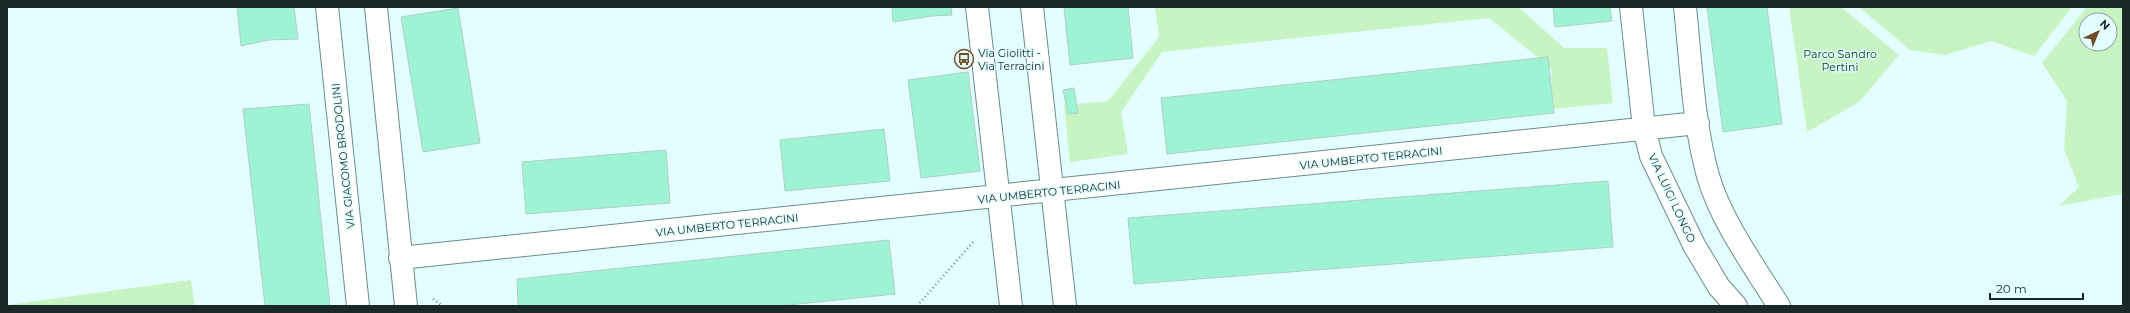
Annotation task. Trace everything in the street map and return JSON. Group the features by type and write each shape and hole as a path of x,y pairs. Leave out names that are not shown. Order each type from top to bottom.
{"street":[{"name":"VIA GIACOMO BRODOLINI","path":"327,7 358,306"},
{"path":"376,7 406,306"},
{"path":"977,7 1011,306"},
{"path":"1032,7 1065,306"},
{"name":"VIA LUIGI LONGO","path":"1631,7 1644,128 1651,156 1694,245 1719,287 1736,306"},
{"path":"1685,7 1698,123 1708,176 1723,214 1779,306"},
{"name":"VIA UMBERTO TERRACINI","path":"400,258 1052,192 1698,123"}],"path":[{"path":"918,306 981,235"},
{"path":"432,298 443,306"}],"green space":[{"path":"1155,7 1518,7 1564,48 1607,48 1613,103 1553,109 1551,68 1489,18 1162,52 1121,112 1128,154 1070,162 1064,105 1108,101 1159,37"},
{"name":"Parco Sandro Pertini","path":"1789,7 1841,7 1899,55 1859,102 1807,132"},
{"name":"Parco Sandro Pertini","path":"1859,7 2072,7 2034,56 1991,41 1945,55 1910,50"},
{"path":"2087,7 2123,7 2123,194 2059,206 2079,187 2064,149 2067,101 2042,63 2078,18 2078,52 2118,52 2118,12 2083,12"},
{"path":"191,280 195,306 7,306 7,305"}],"building":[{"path":"237,7 294,7 298,39 269,40 241,46"},
{"path":"892,7 951,7 952,15 932,16 893,22"},
{"path":"1064,7 1128,7 1133,58 1070,65"},
{"path":"1553,7 1610,7 1612,21 1555,27"},
{"path":"1707,7 1767,7 1782,124 1723,132"},
{"path":"458,8 480,143 423,152 401,17"},
{"path":"1548,57 1554,113 1167,154 1161,98"},
{"path":"968,72 980,171 921,178 908,80"},
{"path":"1074,88 1078,113 1068,114 1063,90"},
{"path":"309,104 330,306 265,306 243,109"},
{"path":"884,129 890,181 785,191 780,140"},
{"path":"666,150 670,203 526,214 522,162"},
{"path":"1608,181 1613,247 1134,284 1128,218"},
{"path":"889,240 895,294 779,306 518,306 517,279"}],"place":[{"name":"Via Giolitti - Via Terracini","path":"964,59"}]}
